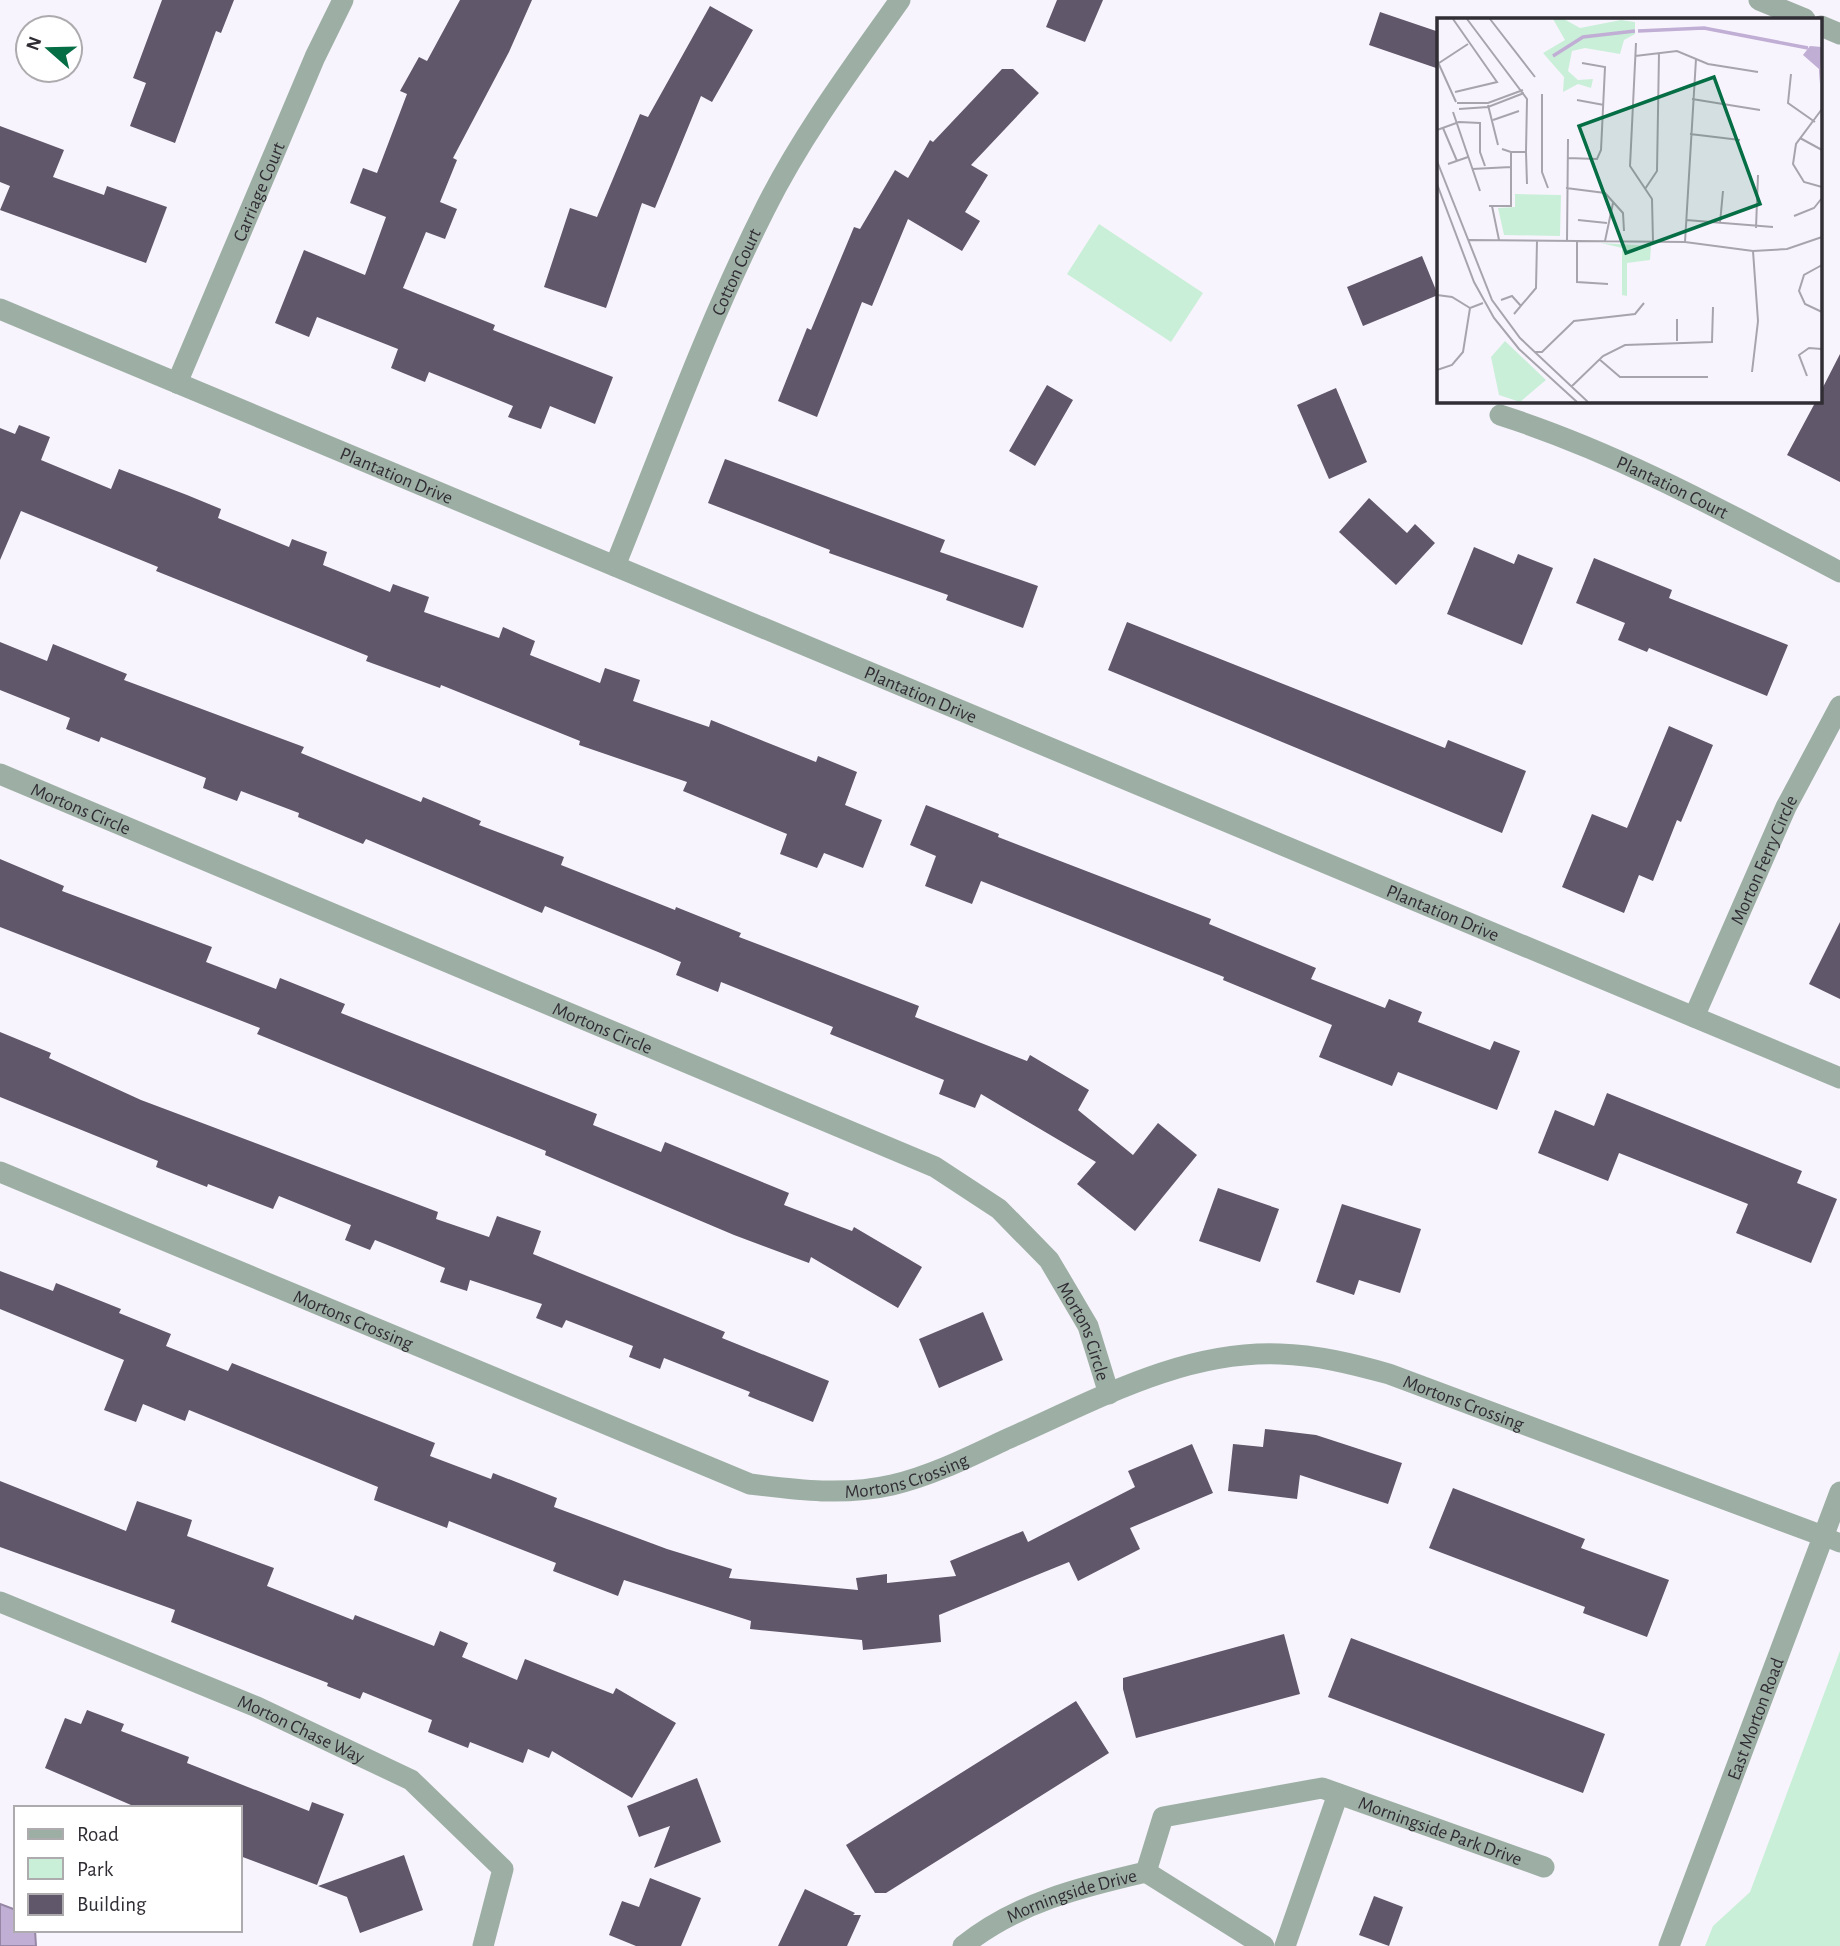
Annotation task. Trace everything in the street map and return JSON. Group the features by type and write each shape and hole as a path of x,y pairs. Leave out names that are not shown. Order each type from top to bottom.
{"street":[{"name":"Carriage Court","path":"177,383 315,57 343,0"},
{"name":"Cotton Court","path":"615,566 727,288 765,207 823,109 900,0"},
{"path":"1759,0 1803,18"},
{"path":"1822,26 1840,34"},
{"name":"Plantation Drive","path":"0,309 1840,1078"},
{"name":"Plantation Court","path":"1500,415 1552,432 1695,497 1840,572"},
{"name":"Morton Ferry Circle","path":"1694,1017 1786,807 1840,706"},
{"name":"Mortons Circle","path":"0,774 935,1167 999,1209 1049,1260 1088,1326 1109,1394"},
{"name":"Mortons Crossing","path":"0,1172 750,1483 821,1493 892,1485 940,1469 1168,1370 1219,1358 1279,1354 1338,1360 1389,1374 1831,1539"},
{"name":"East Morton Road","path":"1669,1946 1831,1539 1840,1492"},
{"name":"Morton Chase Way","path":"0,1602 257,1707 411,1780 503,1869 483,1946"},
{"name":"Morningside Park Drive","path":"1146,1872 1163,1817 1322,1788 1544,1867"},
{"name":"Morningside Park Drive","path":"1284,1946 1338,1794"},
{"path":"1146,1872 1264,1946"},
{"name":"Morningside Drive","path":"963,1946 983,1929 1066,1891 1146,1872"}],"green space":[{"path":"1099,224 1203,293 1171,342 1067,274"},
{"path":"1840,1651 1840,1946 1705,1946 1713,1926 1750,1892"}],"shaded area":[{"path":"0,1904 14,1909 14,1932 35,1932 36,1946 0,1946"}],"building":[{"path":"162,0 234,0 221,33 216,31 175,143 130,126 146,83 133,78"},
{"path":"460,0 532,0 509,52 453,158 457,160 440,202 457,209 445,239 426,232 403,288 495,325 493,330 613,377 595,424 550,406 541,429 508,417 513,406 429,372 425,382 391,368 398,349 317,317 309,337 275,323 304,250 365,275 386,217 350,203 363,168 377,173 407,94 400,91 419,57 427,61"},
{"path":"1057,0 1103,0 1085,42 1046,27"},
{"path":"710,6 753,30 712,102 701,96 655,208 642,203 606,308 544,287 570,208 597,217 640,114 648,117"},
{"path":"1380,12 1437,31 1437,68 1369,45"},
{"path":"1002,69 1013,69 1039,93 971,165 988,175 965,212 980,221 962,251 908,219 872,306 862,302 817,417 778,401 807,328 811,330 854,227 860,229 895,170 908,178 930,140 933,142"},
{"path":"0,126 64,150 53,177 104,195 107,186 167,207 146,263 0,210 10,186 0,182"},
{"path":"1422,256 1437,295 1363,326 1347,287"},
{"path":"1840,354 1840,482 1787,455 1815,402 1822,402 1822,389"},
{"path":"1047,385 1073,400 1035,466 1009,451"},
{"path":"1336,388 1367,462 1329,479 1297,405"},
{"path":"19,425 50,437 41,460 111,489 119,469 221,509 218,518 289,547 292,539 327,552 323,565 390,592 393,584 429,597 424,612 499,638 503,627 535,641 530,655 600,683 605,668 640,680 633,701 709,727 711,720 816,762 818,756 857,772 845,805 882,820 863,868 824,853 817,868 780,854 787,834 683,791 687,782 579,745 580,741 441,685 440,688 366,661 368,656 156,571 158,567 21,511 0,560 0,428 15,434"},
{"path":"725,459 945,540 940,552 1038,586 1023,628 946,600 948,595 829,553 830,550 708,503"},
{"path":"1369,498 1407,533 1415,524 1435,543 1396,585 1339,532"},
{"path":"1474,547 1514,564 1518,554 1553,568 1522,645 1447,614"},
{"path":"1594,558 1672,590 1669,598 1788,645 1767,696 1649,648 1647,652 1618,640 1625,623 1576,603"},
{"path":"1127,622 1445,748 1448,740 1526,771 1502,833 1108,670"},
{"path":"0,642 47,661 53,644 127,674 124,680 304,747 301,753 421,802 423,797 481,821 479,825 564,857 561,865 675,910 676,907 741,933 739,937 919,1006 915,1017 1027,1061 1030,1055 1089,1090 1078,1110 1133,1155 1158,1123 1197,1155 1135,1231 1077,1184 1096,1162 981,1094 975,1108 939,1094 944,1080 830,1034 833,1027 721,982 718,992 676,975 681,962 658,952 545,906 542,913 366,839 363,844 298,817 299,813 241,791 237,801 203,788 206,778 101,737 99,742 66,729 70,718 0,690"},
{"path":"1669,726 1713,745 1681,822 1677,820 1653,881 1639,875 1624,913 1562,887 1592,814 1627,828"},
{"path":"926,805 999,834 998,837 1211,919 1209,924 1316,968 1311,979 1385,1008 1389,999 1422,1012 1418,1022 1490,1050 1494,1041 1520,1051 1497,1110 1398,1072 1392,1086 1319,1057 1332,1025 1223,980 1224,977 981,881 972,904 925,886 936,856 910,845"},
{"path":"0,859 64,886 62,891 212,947 206,962 276,989 280,978 345,1004 341,1013 597,1114 593,1125 661,1152 665,1142 789,1193 784,1205 852,1231 854,1227 922,1267 898,1308 811,1257 809,1263 734,1235 545,1155 546,1151 257,1034 260,1028 0,927"},
{"path":"1840,922 1840,999 1809,984"},
{"path":"0,1032 51,1053 49,1058 141,1100 438,1212 436,1219 489,1237 497,1216 541,1231 533,1254 725,1332 722,1338 829,1381 813,1422 748,1396 750,1392 664,1358 660,1369 629,1357 633,1346 566,1320 562,1328 536,1318 542,1304 470,1280 467,1291 440,1282 445,1268 375,1240 370,1250 345,1240 351,1225 279,1196 273,1209 208,1184 207,1187 156,1167 158,1161 0,1097"},
{"path":"1607,1093 1802,1171 1797,1183 1837,1199 1811,1263 1736,1233 1748,1204 1619,1153 1608,1181 1538,1153 1555,1110 1594,1126"},
{"path":"1218,1188 1279,1209 1260,1262 1199,1241"},
{"path":"1342,1204 1421,1229 1400,1293 1359,1280 1354,1295 1316,1282"},
{"path":"0,1271 53,1291 56,1283 121,1309 119,1313 171,1334 166,1346 228,1371 232,1363 435,1443 430,1456 491,1479 493,1473 557,1498 554,1507 667,1549 732,1569 729,1578 858,1590 856,1578 887,1574 887,1583 956,1576 950,1561 1023,1531 1028,1542 1135,1487 1128,1471 1192,1444 1213,1493 1130,1528 1140,1549 1078,1581 1069,1562 939,1615 941,1642 863,1650 862,1640 750,1629 751,1621 624,1580 618,1596 553,1571 556,1563 449,1521 447,1528 374,1500 378,1487 189,1410 185,1421 143,1404 136,1422 104,1410 124,1360 0,1309"},
{"path":"983,1312 1003,1360 939,1388 919,1339"},
{"path":"1265,1429 1316,1435 1402,1463 1388,1504 1300,1475 1297,1499 1228,1491 1233,1444 1263,1447"},
{"path":"0,1481 126,1531 137,1501 192,1520 187,1536 274,1568 267,1586 353,1620 355,1615 434,1646 440,1631 468,1643 462,1657 517,1680 525,1659 613,1694 616,1688 676,1723 632,1798 552,1751 549,1758 528,1749 523,1763 470,1742 468,1748 428,1732 432,1720 363,1692 360,1699 327,1686 328,1683 171,1622 175,1610 0,1547"},
{"path":"1453,1488 1585,1539 1581,1548 1669,1580 1647,1637 1583,1613 1585,1607 1429,1548"},
{"path":"1284,1634 1300,1694 1136,1738 1123,1689 1123,1678"},
{"path":"1351,1638 1605,1734 1583,1793 1328,1697"},
{"path":"1076,1701 1109,1753 886,1893 875,1893 846,1845"},
{"path":"87,1710 124,1724 121,1731 189,1757 187,1763 309,1811 312,1802 344,1814 317,1885 242,1857 242,1806 133,1806 45,1768 65,1718 81,1724"},
{"path":"697,1778 721,1842 654,1868 670,1826 639,1837 627,1806"},
{"path":"404,1855 423,1910 360,1933 347,1897 318,1886"},
{"path":"650,1878 701,1898 681,1946 636,1946 609,1935 622,1901 639,1907"},
{"path":"805,1889 855,1913 853,1915 861,1915 847,1946 778,1946"},
{"path":"1374,1896 1403,1907 1389,1946 1359,1935"}]}
